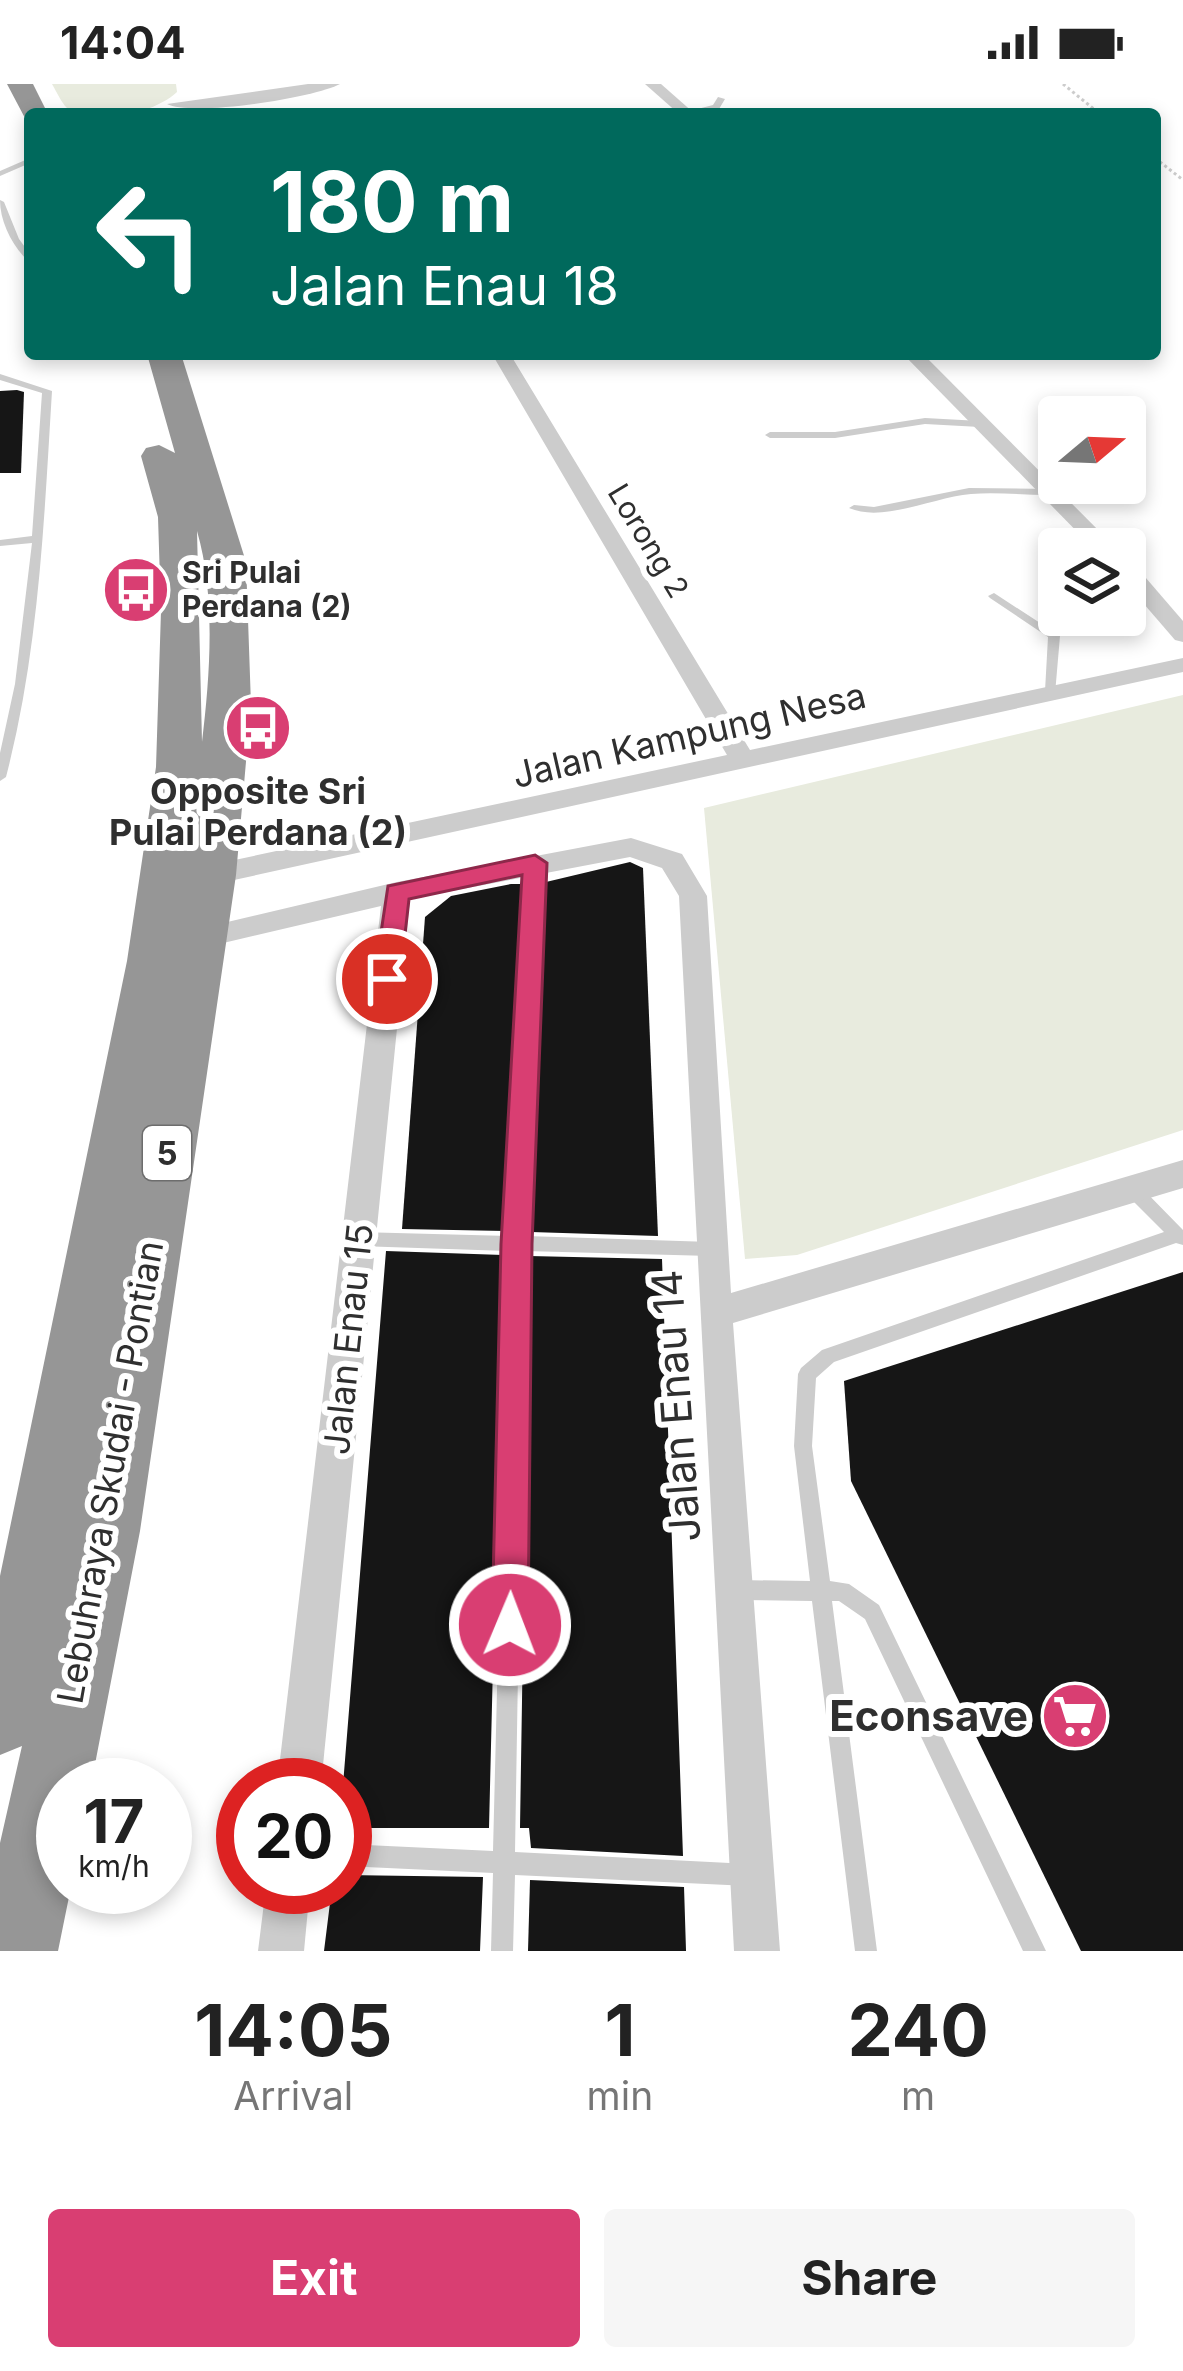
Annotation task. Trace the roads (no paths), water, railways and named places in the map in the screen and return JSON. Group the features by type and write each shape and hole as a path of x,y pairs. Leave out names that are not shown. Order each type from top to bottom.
{"highway":[{"name":"Lebuhraya Skudai - Pontian","path":"0,1717 40,1558 153,961 179,767 182,610 177,517 134,360"},
{"name":"Lebuhraya Skudai - Pontian","path":"17,1951 105,1531 202,938 229,705 226,562 166,360"}],"street":[{"path":"190,86 166,106 224,103 333,84"},
{"path":"652,84 681,108"},
{"name":"Lorong 2","path":"505,360 743,760"},
{"path":"918,360 1038,482"},
{"path":"1060,504 1085,528"},
{"path":"1146,592 1183,635"},
{"name":"Jalan Kampung Nesa","path":"211,875 1183,664"},
{"name":"Jalan Enau 14","path":"535,863 632,847 671,861 693,896 711,1249 758,1951"},
{"path":"308,857 320,911"},
{"path":"202,938 535,863"},
{"name":"Jalan Enau 15","path":"302,1758 397,892"},
{"path":"716,1312 1183,1174"},
{"path":"281,1951 285,1914"}],"lane":[{"path":"711,108 721,100"},
{"path":"0,202 24,252"},
{"path":"0,377 47,392 37,539 0,777"},
{"path":"770,435 835,435 925,422 980,424"},
{"path":"854,508 874,510 969,491 1038,492"},
{"path":"0,543 37,539"},
{"path":"994,596 1054,636 1051,691"},
{"path":"502,1951 517,1244 535,863"},
{"path":"866,1951 803,1446 802,1388 816,1364 828,1356 1180,1237 1130,1187"},
{"path":"358,1239 711,1249"},
{"path":"734,1590 842,1591 872,1612 1035,1951"},
{"path":"372,1856 752,1875"}],"place":[{"name":"Sri Pulai Perdana (2)","path":"136,590"},
{"name":"Opposite Sri Pulai Perdana (2)","path":"258,728"},
{"name":"Econsave","path":"1075,1716"}]}
